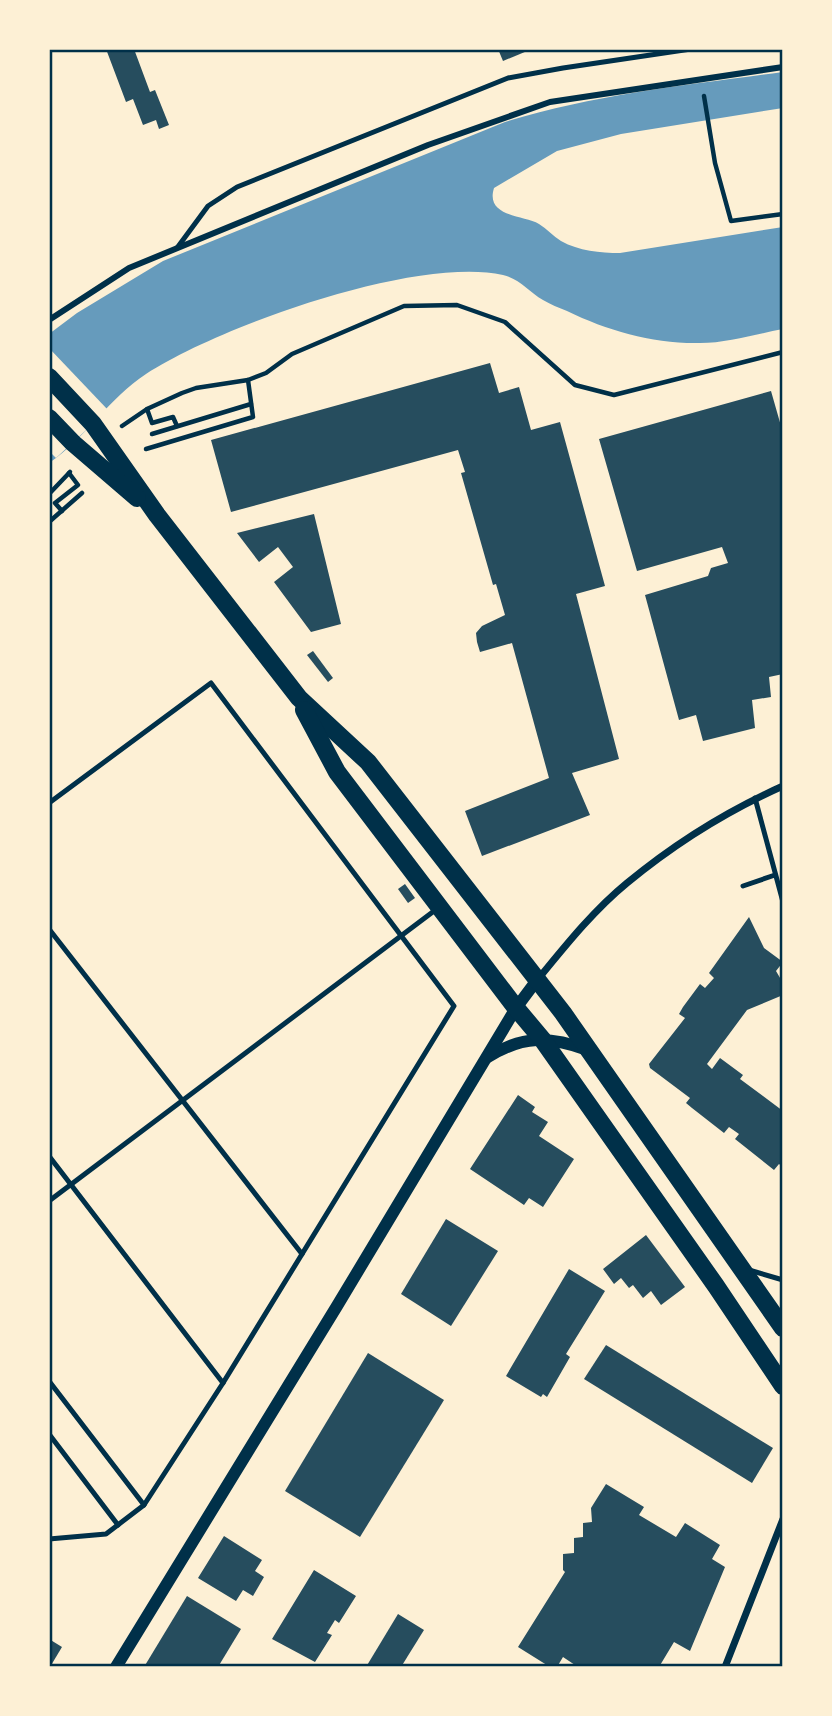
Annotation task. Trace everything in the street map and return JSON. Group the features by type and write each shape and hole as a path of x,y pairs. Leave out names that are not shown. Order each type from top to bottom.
{"main road":[{"path":"49,377 93,424 157,515 299,698 368,762 537,980 783,1328"},
{"path":"49,418 73,443 157,515"},
{"path":"299,698 337,772 438,907 542,1039 783,1386"}],"street":[{"path":"49,320 129,268 428,145 550,102 783,67"},
{"path":"116,1667 516,1008 537,980 566,944 626,883 740,805 783,786"},
{"path":"485,1059 500,1049 524,1041 542,1039 566,1042 588,1050"},
{"path":"725,1667 783,1519"}],"lane":[{"path":"177,248 208,206 237,187 508,78 691,49"},
{"path":"49,803 211,683 454,1006 223,1383 144,1505 106,1534 49,1539"},
{"path":"755,798 783,902"},
{"path":"743,886 775,875"},
{"path":"49,1201 438,907"},
{"path":"49,929 302,1254"},
{"path":"49,1156 223,1383"},
{"path":"739,1266 783,1280"},
{"path":"49,1381 144,1505"},
{"path":"49,1434 118,1525"}],"path":[{"path":"704,95 715,163 730,221 783,214"},
{"path":"122,426 147,409 196,388 248,380 266,373 292,354 404,306 457,305 505,322 575,385 614,395 783,352"},
{"path":"146,449 253,417 248,380"},
{"path":"152,434 251,404"},
{"path":"147,409 152,422 173,417 177,426"},
{"path":"49,494 69,473 78,485 55,503 62,511"},
{"path":"49,522 82,493"}],"water":[{"path":"783,72 783,108 621,134 557,151 494,188 493,198 495,205 507,214 539,224 568,244 597,252 620,253 783,227 783,329 710,343 683,343 632,335 583,318 538,297 503,275 466,272 421,276 371,285 269,317 179,355 133,384 75,442 49,463 49,334 77,313 163,261 505,122 608,97"}],"pier":[{"path":"49,348 108,410 56,458 49,451"}],"building":[{"path":"106,49 134,49 150,92 155,90 169,125 159,129 156,120 143,125 133,99 126,102"},
{"path":"498,49 532,49 503,61"},
{"path":"490,363 499,393 519,387 531,430 560,422 605,586 576,594 619,759 572,773 590,815 482,856 465,811 549,778 512,643 480,652 477,642 476,633 482,626 505,615 496,584 493,585 461,473 465,472 458,450 231,512 211,440"},
{"path":"771,391 783,433 783,674 769,677 771,697 752,700 755,728 703,741 696,715 679,720 645,595 708,576 711,568 728,563 722,547 637,571 599,439"},
{"path":"314,514 341,624 311,632 274,582 293,567 278,547 259,562 237,533"},
{"path":"313,651 333,678 328,682 307,655"},
{"path":"405,884 415,898 408,903 398,889"},
{"path":"749,917 764,948 783,962 776,971 783,983 783,995 747,1010 707,1064 712,1069 720,1058 743,1075 740,1079 783,1111 783,1167 779,1164 774,1170 735,1139 739,1134 729,1127 724,1133 686,1103 690,1098 650,1068 649,1064 685,1018 679,1014 700,984 705,988 714,978 709,973"},
{"path":"518,1095 535,1107 532,1112 548,1122 539,1136 574,1159 543,1207 529,1198 524,1205 470,1169"},
{"path":"446,1219 498,1251 451,1326 401,1294"},
{"path":"646,1235 685,1287 661,1305 651,1291 643,1298 633,1285 629,1288 621,1278 614,1284 603,1269"},
{"path":"569,1269 605,1291 566,1354 570,1357 547,1397 543,1394 541,1397 506,1376"},
{"path":"606,1345 773,1448 752,1483 584,1379"},
{"path":"368,1353 444,1400 360,1537 285,1491"},
{"path":"606,1484 644,1507 639,1515 676,1537 685,1523 720,1545 712,1559 725,1567 690,1651 674,1642 659,1667 578,1667 563,1657 557,1667 550,1667 518,1647 565,1572 563,1554 574,1553 574,1538 583,1537 583,1523 592,1522 591,1508"},
{"path":"224,1536 262,1560 255,1571 264,1577 253,1596 243,1590 236,1601 198,1578"},
{"path":"314,1570 356,1596 339,1623 335,1620 327,1633 332,1635 315,1662 272,1639"},
{"path":"187,1596 241,1629 218,1667 144,1667"},
{"path":"398,1614 424,1630 401,1667 366,1667"},
{"path":"49,1639 62,1647 50,1667 49,1667"}]}
